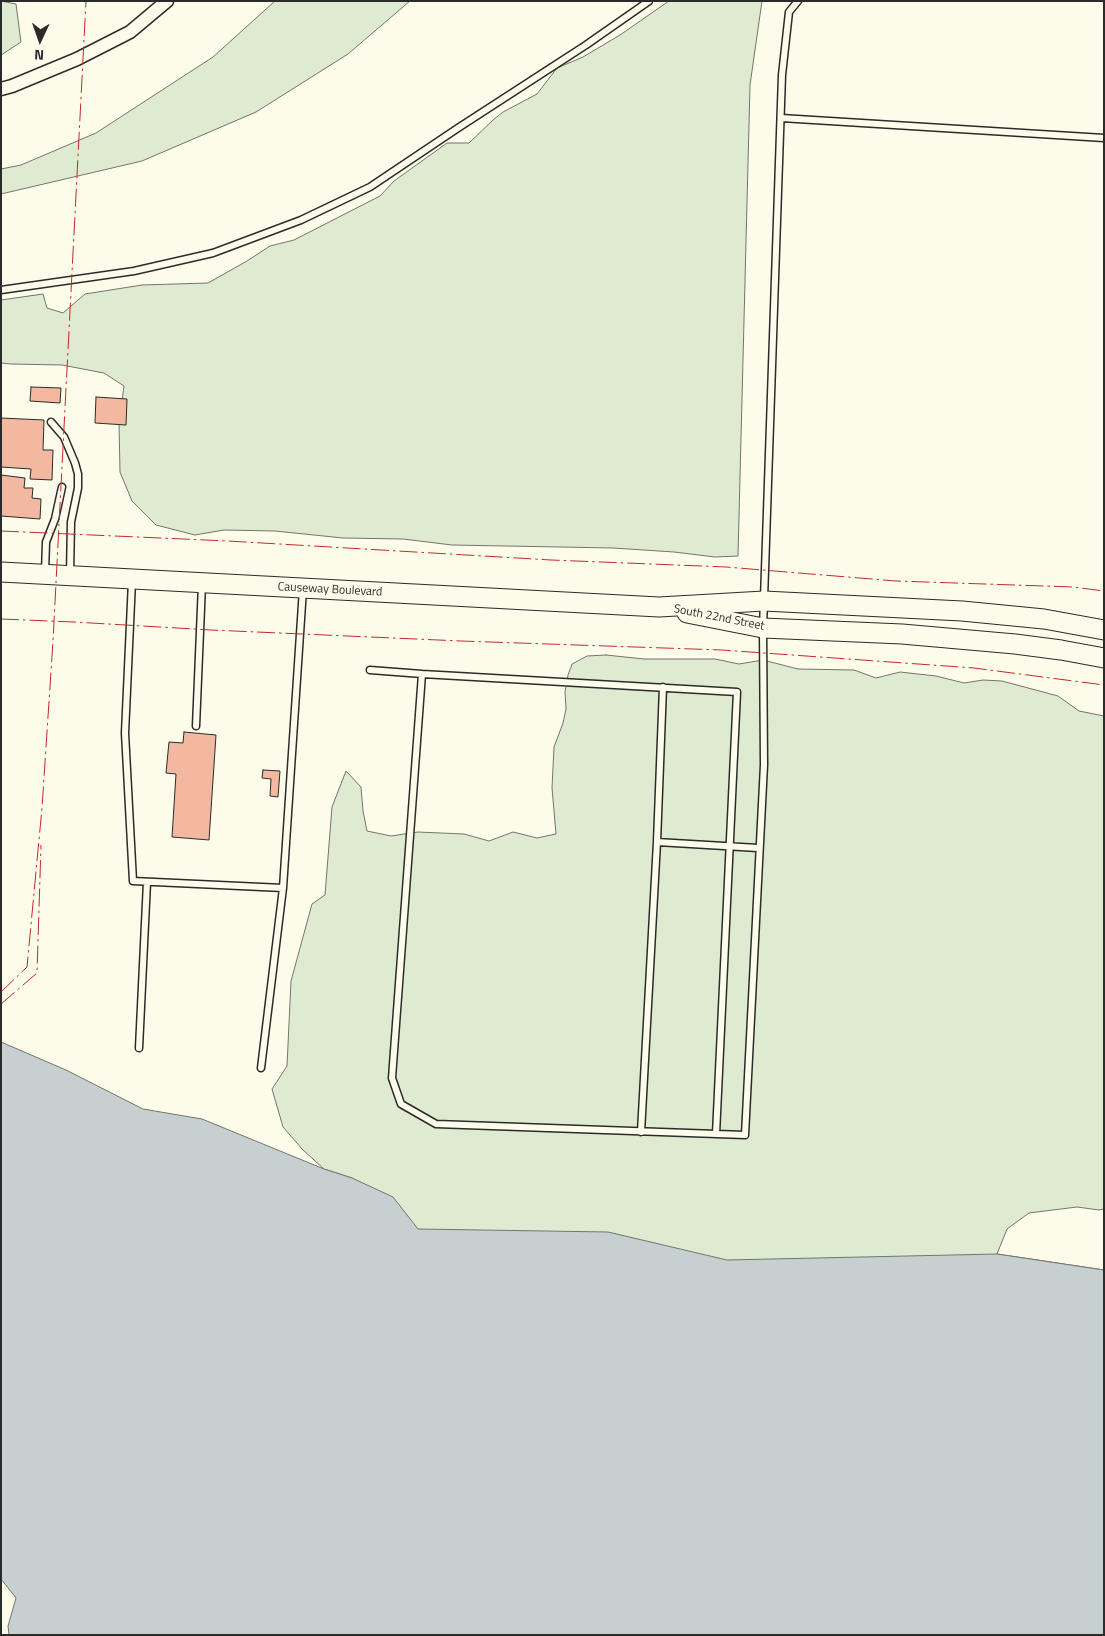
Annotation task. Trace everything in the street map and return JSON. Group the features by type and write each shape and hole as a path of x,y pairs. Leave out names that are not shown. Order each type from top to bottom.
{"main road":[{"name":"Causeway Boulevard","path":"1,572 659,607"},
{"name":"South 22nd Street","path":"659,607 764,601 962,611 1044,619 1104,630"},
{"name":"South 22nd Street","path":"659,607 763,628 902,634 1015,644 1104,658"}],"street":[{"path":"1,90 77,59 130,32 167,1"}],"lane":[{"path":"1,290 134,271 213,254 301,220 370,187 649,1"},
{"path":"422,674 418,707 392,1078 401,1104 436,1124 745,1135 758,848 764,765 763,628 782,75 789,12 798,1"},
{"path":"781,118 1104,138"},
{"path":"52,422 64,436 78,474 78,488 72,522 70,576"},
{"path":"44,574 46,542 62,487"},
{"path":"132,579 125,733 133,881 283,888"},
{"path":"196,726 202,583"},
{"path":"261,1068 283,888 303,588"},
{"path":"370,670 737,692 716,1134"},
{"path":"641,1132 657,842 663,687"},
{"path":"657,842 758,848"},
{"path":"139,1048 147,882"}],"green space":[{"path":"1,1 16,4 21,42 1,55"},
{"path":"275,1 410,1 348,54 256,112 142,161 1,194 1,169 21,165 96,133 213,57"},
{"path":"669,1 762,1 750,85 738,556 715,557 613,548 452,545 403,539 343,538 275,531 224,530 195,535 156,525 132,501 120,472 119,423 124,386 104,373 62,365 1,363 1,300 43,294 47,308 63,313 85,294 142,285 208,283 270,246 294,240 380,196 394,181 447,143 469,143 503,112 537,94 557,68 583,57 620,35"},
{"path":"606,655 644,659 715,659 739,664 763,660 798,669 854,670 876,678 900,672 936,676 964,683 983,680 1002,681 1058,696 1079,711 1104,716 1104,1209 1077,1207 1029,1213 1007,1229 997,1254 1104,1270 631,1448 352,1178 324,1169 303,1150 283,1127 272,1089 287,1066 291,981 312,904 325,895 332,807 346,771 361,787 367,831 391,836 418,832 464,834 489,841 513,832 537,838 556,834 552,788 554,747 566,709 565,692 568,675 572,664 587,656"}],"shaded area":[{"path":"1,1042 66,1070 143,1109 202,1119 324,1169 352,1178 393,1197 418,1229 608,1232 727,1260 997,1254 1104,1270 1104,1635 9,1635 8,1626 16,1598 1,1579"}],"building":[{"path":"31,387 61,388 60,403 30,401"},
{"path":"96,397 127,399 126,425 95,423"},
{"path":"1,418 44,420 43,450 53,450 52,480 30,479 31,469 1,467"},
{"path":"1,475 25,478 24,488 33,488 32,498 41,499 40,519 1,516"},
{"path":"184,732 216,735 209,840 172,837 176,774 166,773 169,742 183,743"},
{"path":"263,770 280,771 278,797 270,796 271,779 262,778"}],"power":[{"path":"1,992 27,967 42,808 53,641 86,1"},
{"path":"1,531 228,541 551,560 726,567 896,581 1073,587 1104,591"},
{"path":"1,619 461,641 722,650 974,668 1104,685"},
{"path":"1,1004 37,973 41,845"}]}
